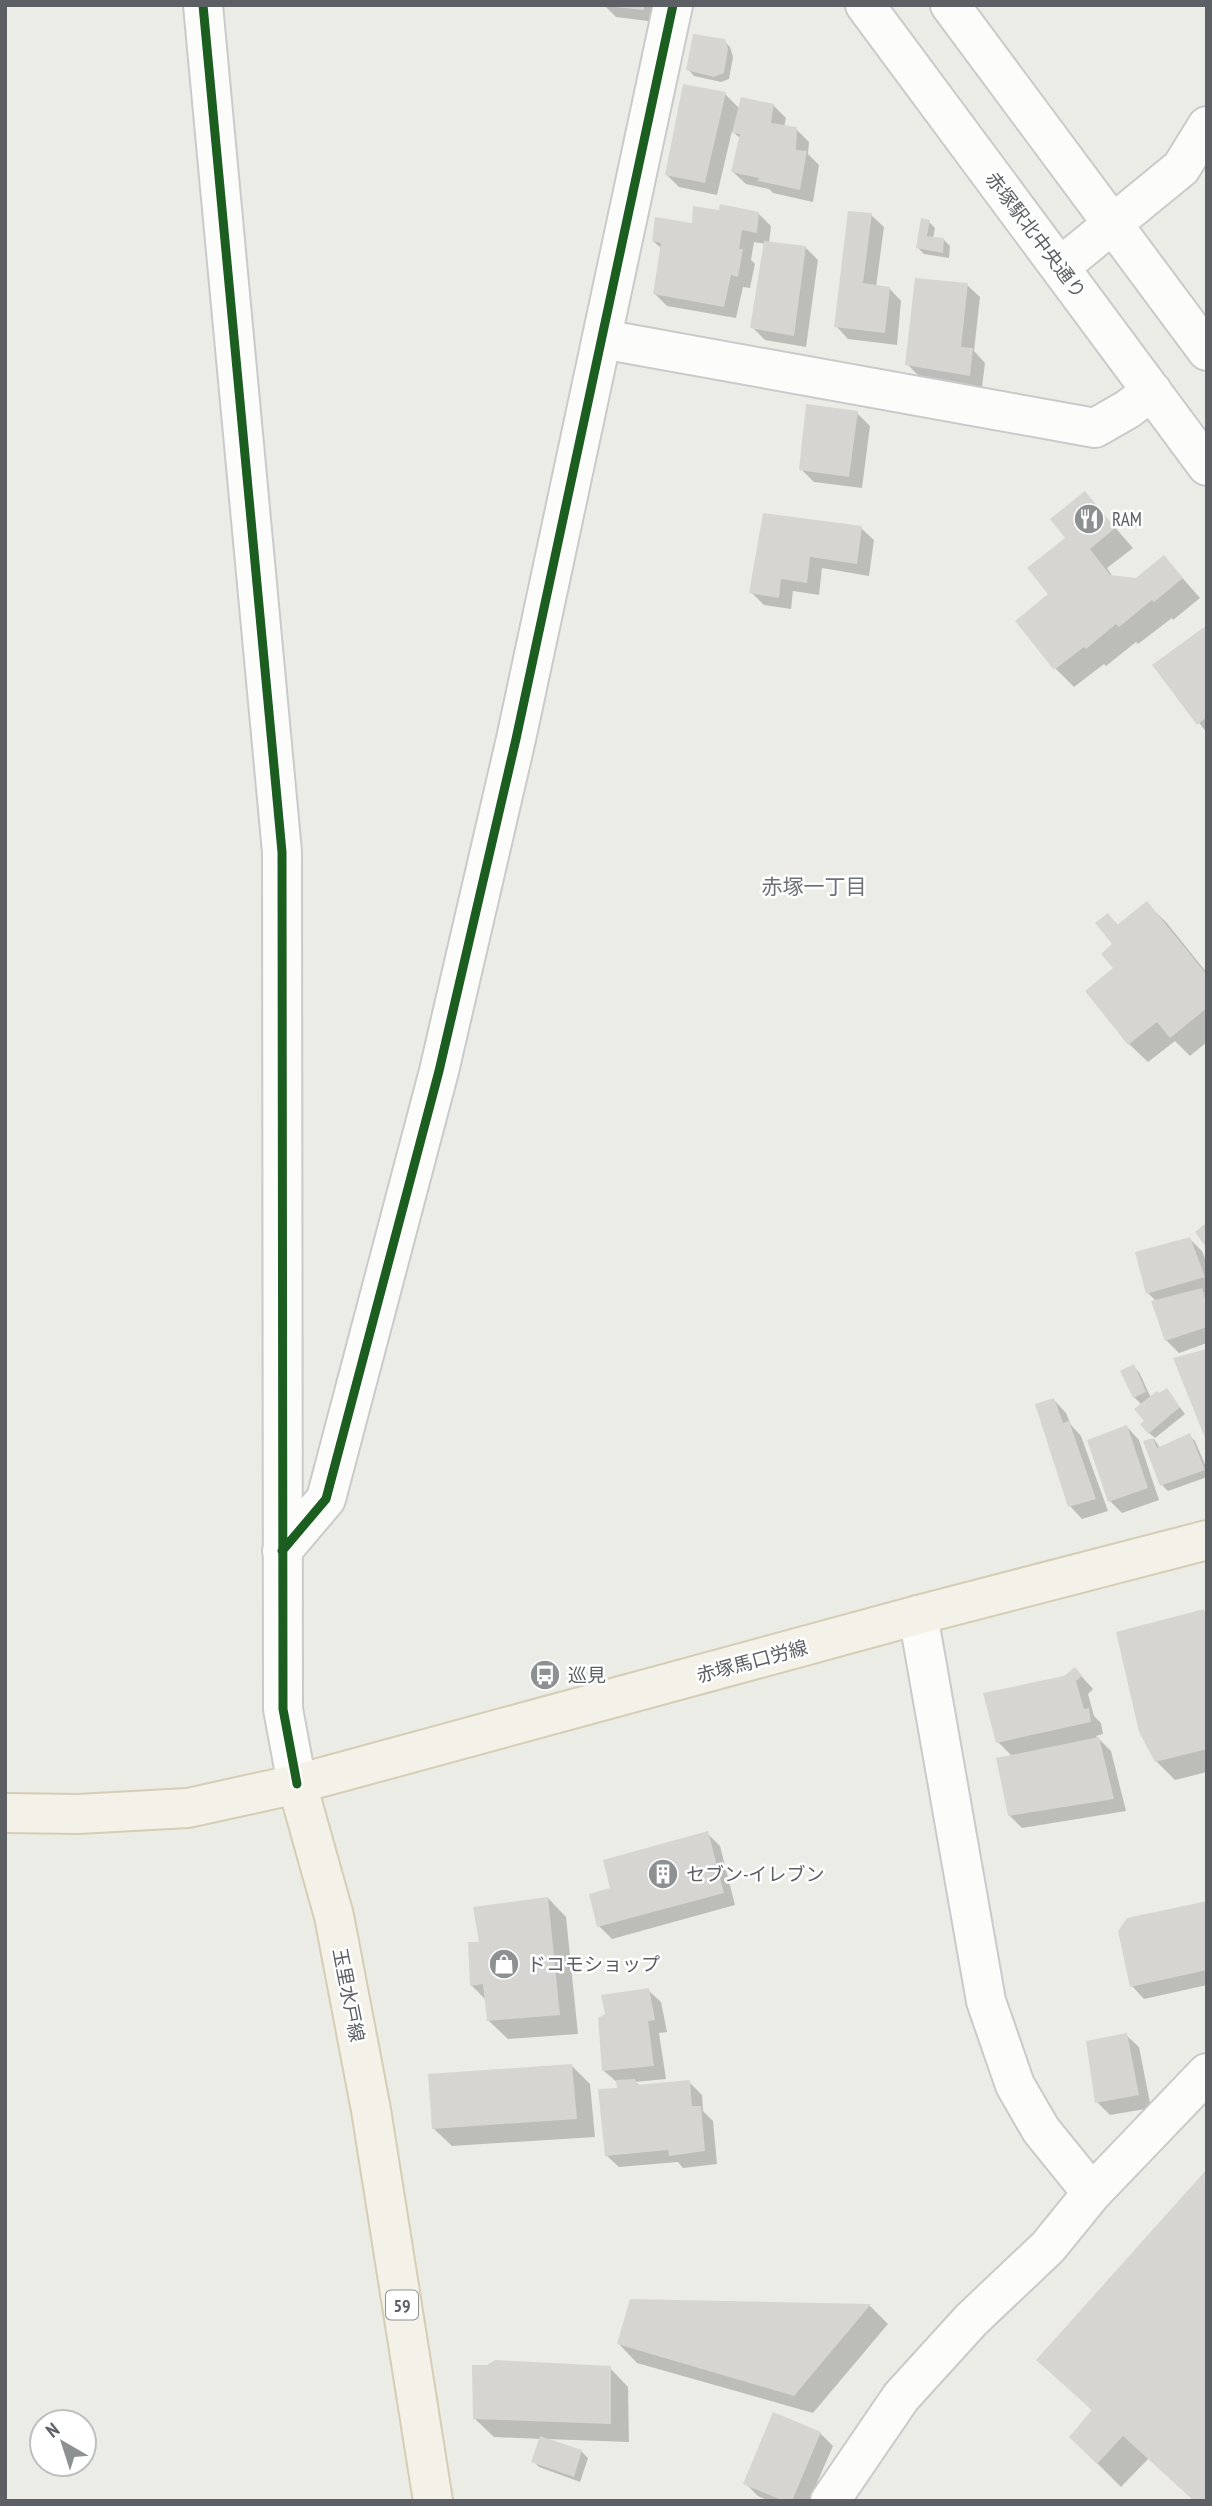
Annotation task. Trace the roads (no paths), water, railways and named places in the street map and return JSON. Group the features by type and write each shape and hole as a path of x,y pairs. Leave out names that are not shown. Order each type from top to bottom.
{"main road":[{"name":"赤塚馬口労線","path":"297,1784 918,1615 1207,1540"},
{"path":"5,1812 78,1814 188,1808 297,1784"},
{"name":"玉里水戸線","path":"297,1784 334,1916 373,2124 433,2501"}],"street":[{"path":"203,5 282,852 283,1709 297,1784"},
{"path":"282,1551 326,1499 439,1072 516,739 673,5"},
{"name":"赤塚駅北中央通り","path":"864,5 1207,466"},
{"path":"950,5 1207,351"},
{"path":"1060,267 1181,168 1207,126"},
{"path":"602,339 1095,428 1152,391"},
{"path":"918,1615 986,2001 1015,2085 1041,2130 1092,2193"},
{"path":"830,2501 901,2397 971,2320 1048,2247 1092,2193 1207,2073"}],"place":[{"name":"RAM","path":"1089,519"},
{"name":"巡見","path":"545,1675"},
{"name":"セブン-イレブン","path":"663,1874"},
{"name":"ドコモショップ","path":"504,1964"}],"district":[{"name":"赤塚一丁目","path":"814,886"}]}
